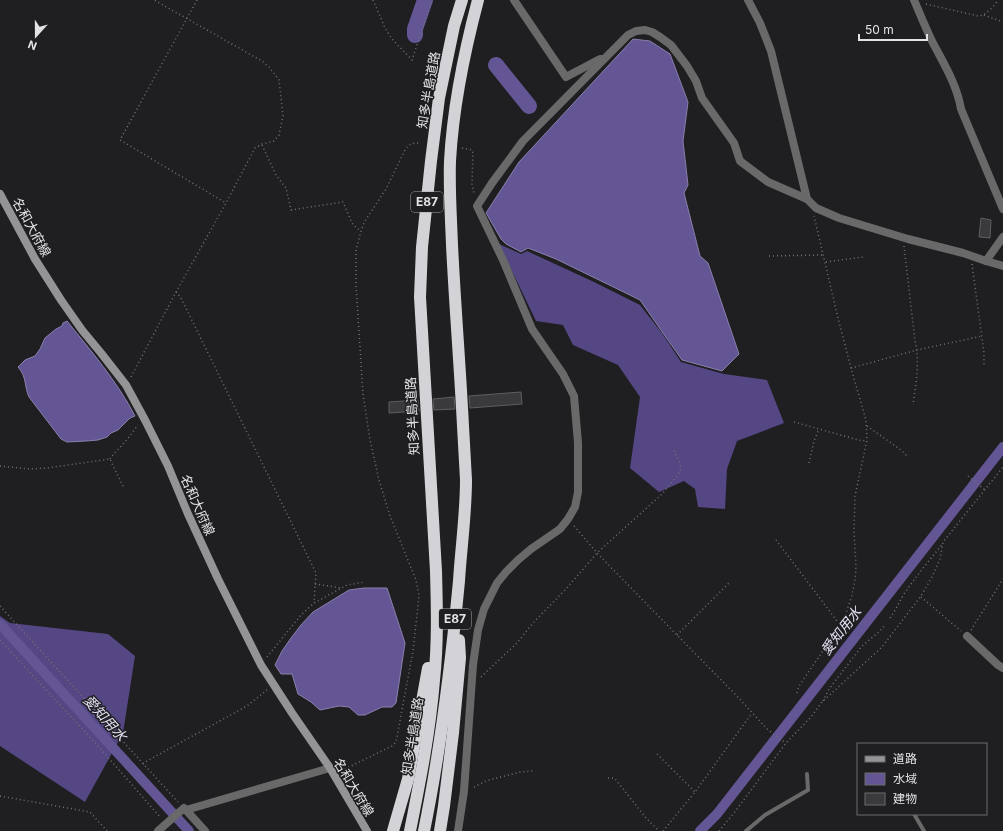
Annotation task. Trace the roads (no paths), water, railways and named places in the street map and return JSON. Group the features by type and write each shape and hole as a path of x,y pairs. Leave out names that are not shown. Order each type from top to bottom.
{"highway":[{"name":"知多半島道路","path":"410,831 417,799 431,713 437,622 436,571 420,297 420,273 439,98 448,53 462,0"},
{"name":"E87","path":"424,831 443,722 456,607 466,481 454,288 450,162 456,101 461,70 478,0"},
{"path":"440,831 453,733 460,658 456,607"},
{"path":"393,831 408,779 437,622"}],"main road":[{"name":"名和大府線","path":"0,194 35,259 61,300 82,330 102,352 126,385 168,466 218,579 261,665 332,771 367,831"}],"street":[{"path":"514,0 566,77 600,59 605,58"},
{"path":"748,0 760,23 771,52 807,199"},
{"path":"915,3 952,79 961,109 1003,209"},
{"path":"458,831 464,791 473,665 478,630 484,609 497,583 518,560 560,529 568,519 575,506 578,492 578,443 574,396 563,374 532,329 503,260 477,206 523,141 628,35 636,31 646,30 652,32 671,45 688,66 696,81 702,98 734,144 740,161 768,182 807,199 816,208 839,218 904,238 963,253 1003,266"},
{"path":"986,261 1003,237"},
{"path":"967,636 1003,668"},
{"path":"205,831 186,810 332,771"},
{"path":"158,831 182,809"}],"lane":[{"path":"746,831 765,815 808,790 807,774"},
{"path":"915,815 924,831"}],"water":[{"path":"633,39 650,41 670,54 688,102 683,141 688,185 684,193 700,256 708,263 739,354 722,371 682,360 640,300 556,259 528,248 521,252 506,244 501,239 486,213 519,162"},
{"path":"67,321 112,378 135,416 130,418 118,430 111,433 107,437 98,440 67,442 61,439 29,397 23,374 18,367 25,360 35,356 45,338"},
{"path":"364,588 387,588 405,643 396,703 392,707 382,707 365,715 358,715 349,707 339,706 320,710 298,694 292,674 281,674 275,665 291,638 313,612 349,590"}],"waterway":[{"path":"415,35 415,29 425,0"},
{"path":"496,65 529,106"},
{"name":"愛知用水","path":"700,831 717,814 1003,447"},
{"name":"愛知用水","path":"0,624 189,831"}]}
